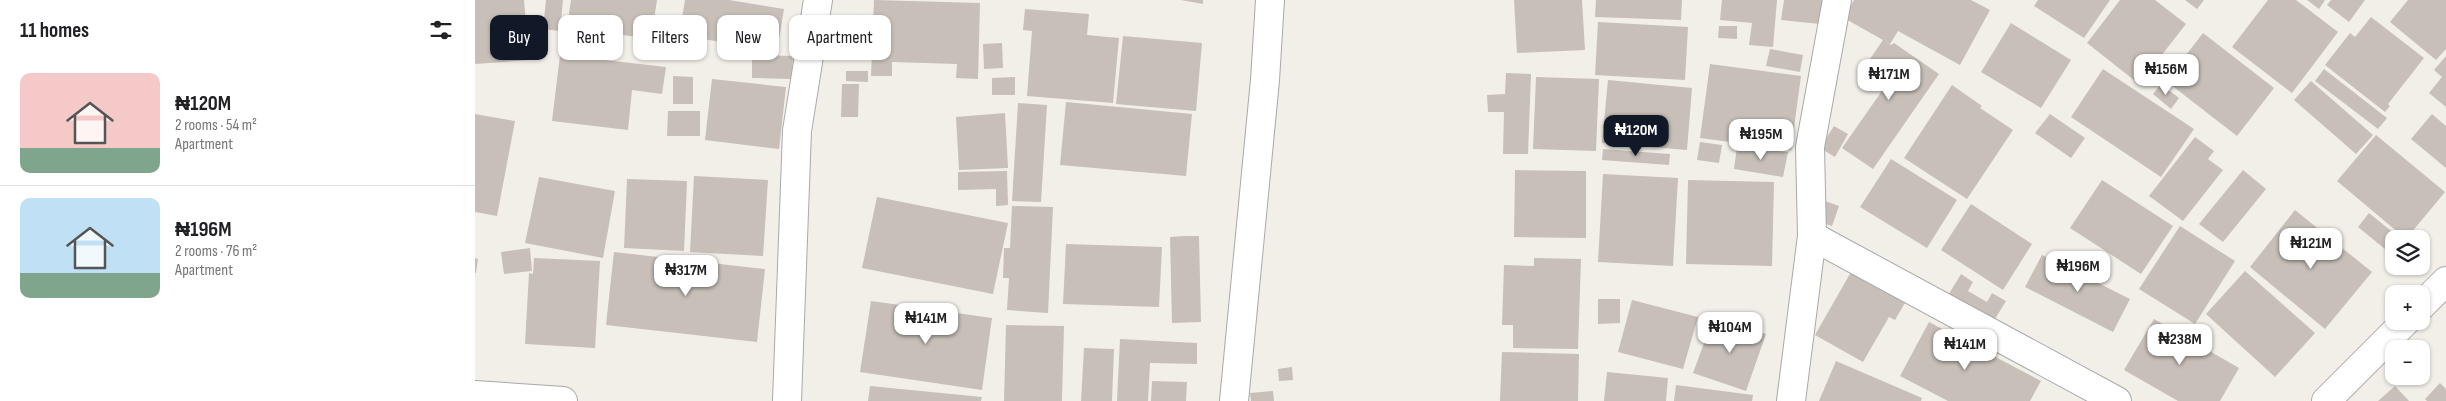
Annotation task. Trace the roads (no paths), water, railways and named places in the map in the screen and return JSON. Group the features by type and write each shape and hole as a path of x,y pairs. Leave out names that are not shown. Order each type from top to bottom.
{"street":[{"path":"787,401 797,131 816,0"},
{"path":"1234,401 1271,0"},
{"path":"1791,401 1812,236 1810,147 1837,0"},
{"path":"1812,236 2117,401"},
{"path":"2430,297 2446,281"},
{"path":"2326,401 2397,330"},
{"path":"483,397 563,401"}]}
